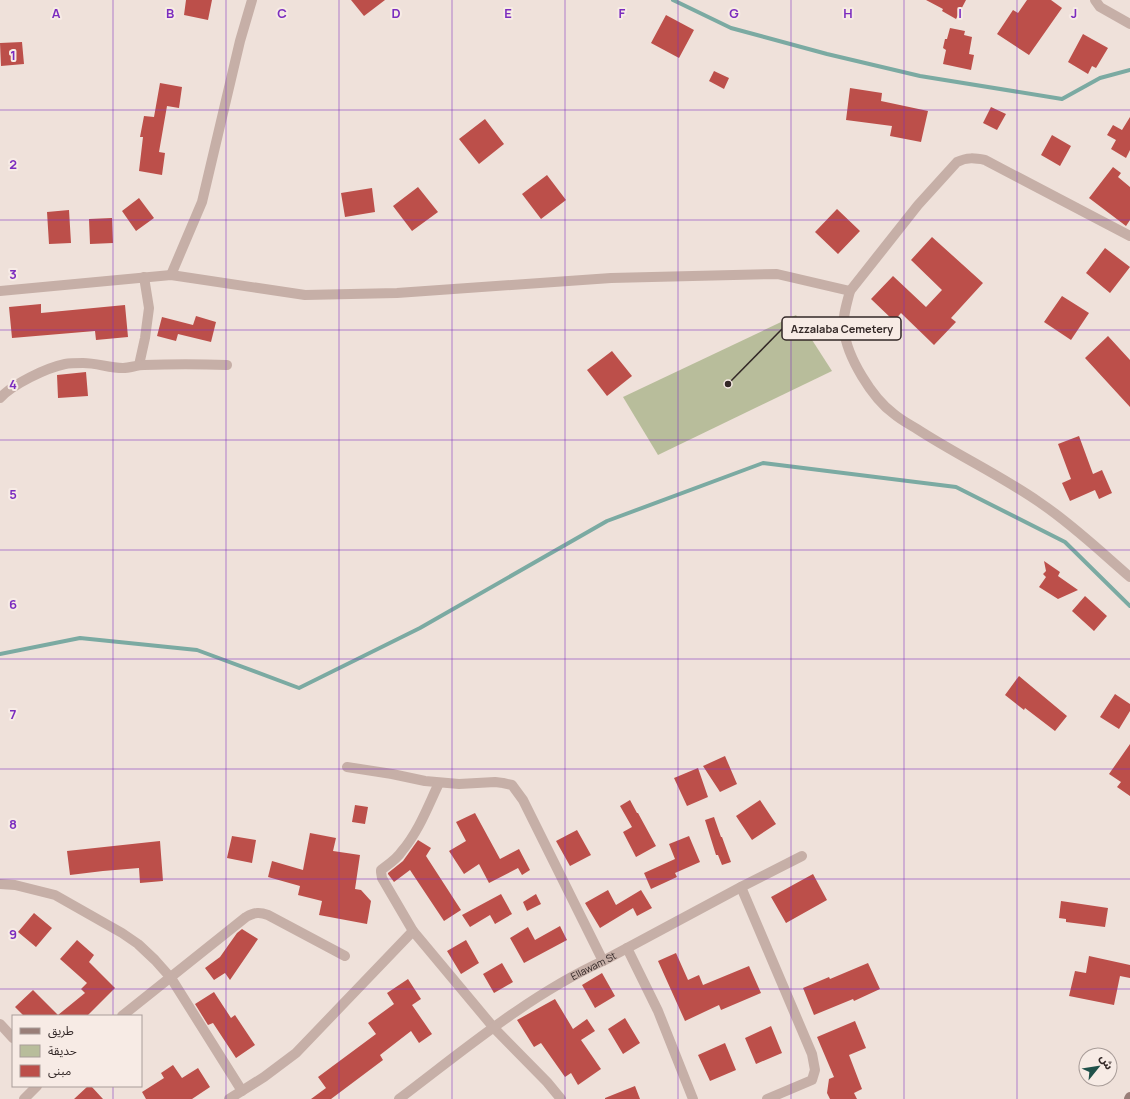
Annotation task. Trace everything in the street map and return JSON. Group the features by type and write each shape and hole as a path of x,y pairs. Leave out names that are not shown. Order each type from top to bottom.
{"street":[{"path":"171,275 202,202 233,70 252,0"},
{"path":"1095,0 1100,7 1130,24"},
{"path":"1130,236 985,160 973,158 963,159 957,162 918,205 850,291 845,308 843,329 851,354 863,379 877,398 893,414 936,442 1040,502 1130,575"},
{"path":"0,291 171,275 305,295 397,293 611,278 777,274 850,291"},
{"path":"139,365 145,338 149,308 144,278"},
{"path":"0,398 4,393 30,377 65,364 98,364 115,368 139,365 227,365"},
{"path":"347,767 425,781 459,784 495,782 512,786 523,800 603,961"},
{"path":"439,782 418,828 397,857 381,870 382,878 413,931 494,1028 547,1082 561,1099"},
{"name":"Ellawam St","path":"399,1099 494,1028 549,990 583,970 603,961 802,856"},
{"path":"0,884 15,885 55,895 122,933 138,944 171,978 242,1091"},
{"path":"741,887 812,1054 816,1070 812,1080 767,1099"},
{"path":"123,1015 246,917 259,912 268,915 345,956"},
{"path":"229,1099 264,1077 296,1053 413,931"},
{"path":"627,948 658,1011 693,1099"},
{"path":"0,1024 12,1037"},
{"path":"24,1099 36,1087"}],"green space":[{"path":"796,315 832,371 658,455 623,397"}],"building":[{"path":"186,0 212,0 208,20 184,15"},
{"path":"351,0 385,0 364,16"},
{"path":"926,0 966,0 956,19 942,11 943,9"},
{"path":"1027,0 1051,0 1062,8 1029,55 997,34 1013,10 1018,13"},
{"path":"666,15 694,30 679,58 651,43"},
{"path":"950,28 965,31 964,35 972,37 969,54 974,55 971,70 943,64 946,50 943,48"},
{"path":"1083,34 1108,48 1096,68 1092,66 1088,74 1068,62"},
{"path":"22,42 24,64 1,66 0,43"},
{"path":"714,71 729,78 724,89 709,81"},
{"path":"160,83 182,87 179,108 167,106 159,152 165,153 162,175 139,171 143,137 140,137 144,116 154,117"},
{"path":"850,88 882,93 881,101 928,111 921,142 890,136 892,126 846,120"},
{"path":"991,107 1006,114 997,130 983,123"},
{"path":"1130,117 1130,150 1126,158 1111,149 1116,140 1107,135 1113,125 1122,130"},
{"path":"485,119 504,144 479,164 459,139"},
{"path":"1052,135 1071,146 1060,166 1041,155"},
{"path":"1113,167 1121,173 1118,177 1130,187 1130,220 1126,226 1089,198"},
{"path":"547,175 566,200 541,219 522,194"},
{"path":"418,187 438,212 412,231 393,206"},
{"path":"372,188 375,212 345,217 341,193"},
{"path":"139,198 154,218 136,231 122,211"},
{"path":"837,209 860,231 838,254 815,232"},
{"path":"69,210 71,243 49,244 47,212"},
{"path":"112,218 113,243 90,244 89,219"},
{"path":"932,237 983,283 951,318 956,322 934,345 901,313 894,321 871,299 893,276 926,307 942,290 911,260"},
{"path":"1105,248 1130,267 1110,293 1086,273"},
{"path":"1062,296 1089,313 1071,340 1044,322"},
{"path":"41,304 41,313 125,305 128,337 96,340 95,331 12,338 9,307"},
{"path":"196,316 216,322 211,342 178,334 176,341 157,336 162,317 193,325"},
{"path":"1108,336 1130,360 1130,407 1085,358"},
{"path":"612,351 632,376 607,396 587,370"},
{"path":"86,372 88,396 58,398 57,375"},
{"path":"1079,436 1093,474 1102,470 1112,493 1099,499 1095,490 1070,501 1062,483 1071,479 1058,444"},
{"path":"1044,561 1060,572 1058,576 1078,590 1058,599 1039,587 1046,577 1043,574 1046,571"},
{"path":"1085,596 1107,616 1094,631 1072,611"},
{"path":"1019,676 1067,716 1055,731 1005,695"},
{"path":"1115,694 1130,704 1130,711 1119,729 1100,717"},
{"path":"1130,744 1130,796 1117,787 1121,782 1109,774"},
{"path":"725,756 737,784 720,792 703,766"},
{"path":"698,768 708,797 687,806 674,778"},
{"path":"630,800 656,846 636,857 623,832 632,827 620,806"},
{"path":"760,800 776,824 752,840 736,816"},
{"path":"355,805 368,807 365,824 352,822"},
{"path":"475,813 500,859 519,849 530,870 522,875 518,868 489,883 479,864 464,874 449,851 466,841 456,822"},
{"path":"714,817 731,862 722,865 718,855 716,855 705,820"},
{"path":"577,830 591,855 570,866 556,841"},
{"path":"310,833 336,838 333,851 360,855 355,889 361,890 371,901 367,924 319,915 322,901 298,895 300,886 268,877 272,861 303,870"},
{"path":"232,836 256,840 252,863 227,858"},
{"path":"689,836 700,862 675,873 677,877 651,889 644,873 675,859 669,844"},
{"path":"418,840 431,848 426,856 461,910 444,921 410,870 394,882 388,874 403,861"},
{"path":"160,841 163,881 140,883 139,868 70,875 67,851"},
{"path":"813,874 827,900 786,923 771,897"},
{"path":"608,890 616,905 641,890 652,908 637,916 633,908 600,928 585,903"},
{"path":"501,894 512,914 495,924 490,915 470,927 462,915"},
{"path":"536,894 541,904 527,911 523,902"},
{"path":"1061,901 1108,908 1105,927 1066,922 1066,919 1059,918"},
{"path":"34,913 52,928 36,947 18,932"},
{"path":"560,926 567,940 524,963 510,938 528,927 535,940"},
{"path":"242,929 258,939 230,980 225,973 214,980 205,968 220,957 237,933"},
{"path":"77,940 94,955 89,962 115,988 88,1015 58,1015 85,993 81,989 87,983 60,959"},
{"path":"466,940 479,963 461,974 447,951"},
{"path":"676,953 688,980 699,975 703,985 749,966 761,993 721,1010 719,1005 685,1021 658,961"},
{"path":"1089,956 1130,965 1130,978 1120,976 1114,1005 1069,996 1075,971 1086,973"},
{"path":"502,963 513,982 494,993 483,974"},
{"path":"868,963 880,989 854,1001 853,999 814,1015 803,988 829,977 830,979"},
{"path":"602,973 615,996 595,1008 582,985"},
{"path":"408,979 421,999 412,1005 432,1034 419,1043 411,1031 380,1055 383,1060 331,1099 311,1099 326,1088 318,1077 376,1034 368,1023 394,1004 387,993"},
{"path":"33,990 58,1015 23,1015 15,1007"},
{"path":"214,992 231,1018 235,1015 255,1045 236,1058 213,1023 208,1025 195,1004"},
{"path":"555,999 573,1029 587,1019 595,1031 581,1040 601,1069 578,1085 571,1073 565,1077 541,1043 534,1047 517,1020"},
{"path":"625,1018 640,1043 623,1054 608,1029"},
{"path":"855,1021 866,1048 849,1055 862,1089 854,1093 857,1099 830,1099 827,1093 829,1079 834,1077 817,1037"},
{"path":"771,1026 782,1053 756,1064 745,1038"},
{"path":"725,1043 736,1070 710,1081 698,1055"},
{"path":"173,1065 182,1078 198,1068 210,1087 192,1099 146,1099 142,1092 164,1078 161,1073"},
{"path":"635,1086 640,1099 605,1099 605,1098"},
{"path":"87,1087 92,1087 103,1099 74,1099"}],"waterway":[{"path":"673,0 731,28 827,54 920,76 1062,99 1100,78 1130,70"},
{"path":"0,654 80,638 197,650 299,688 420,628 607,521 763,463 956,487 1065,542 1130,606"}],"place":[{"name":"Azzalaba Cemetery","path":"728,384"}]}
